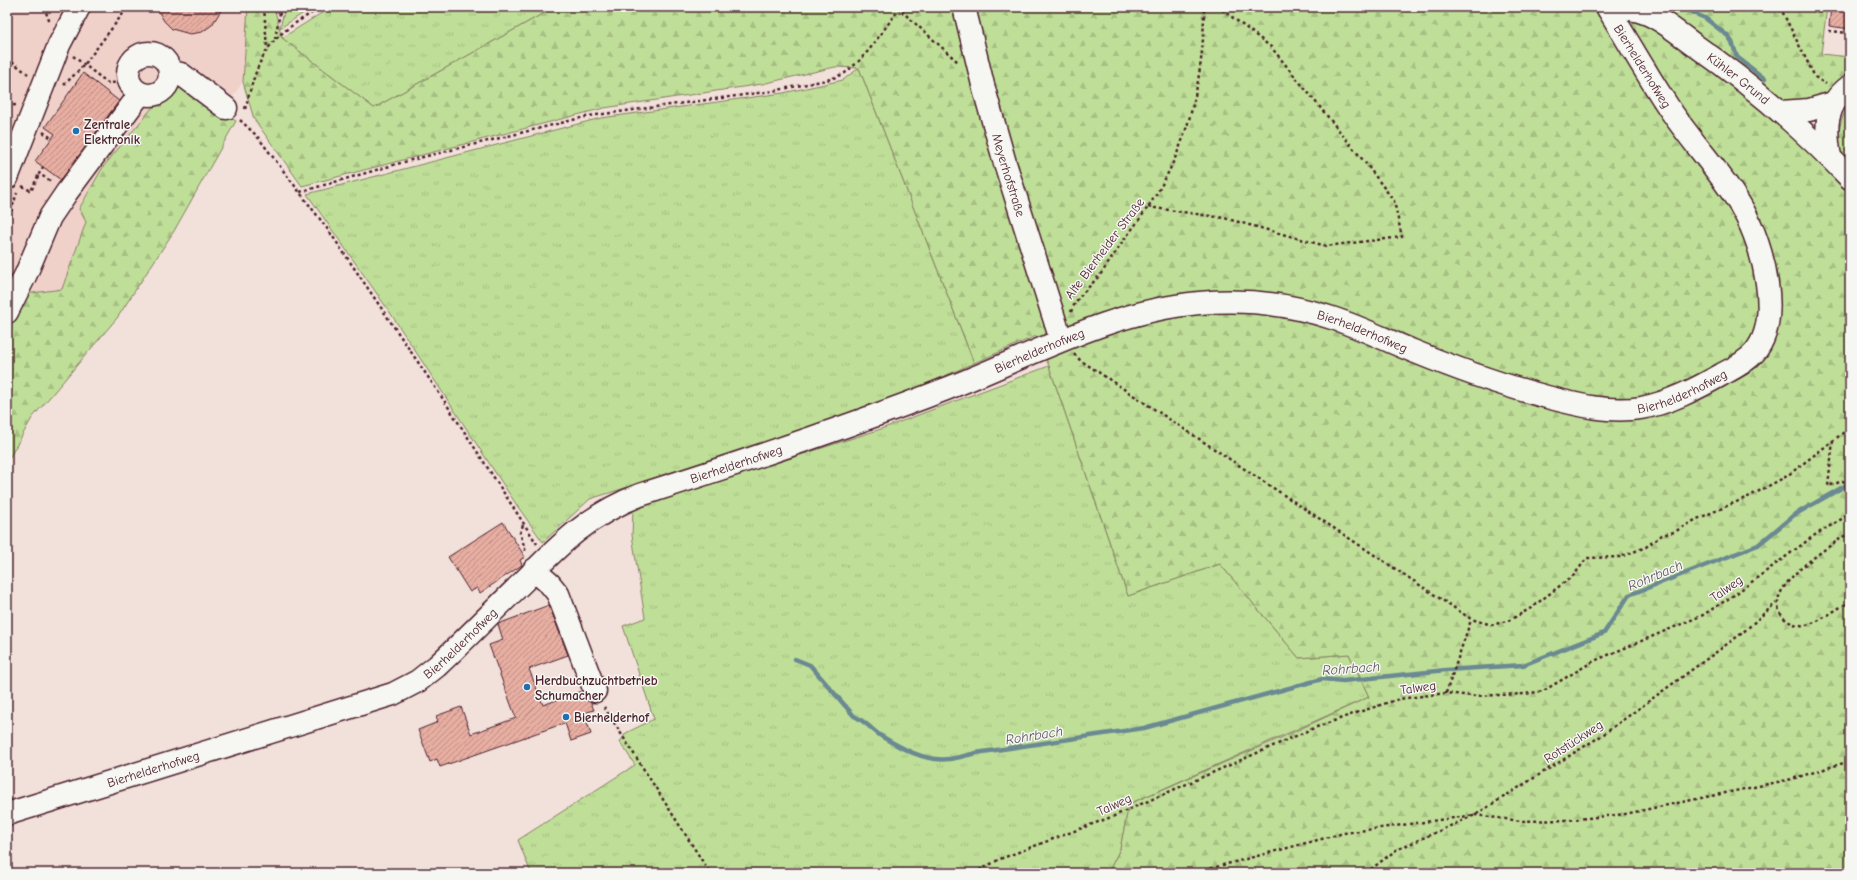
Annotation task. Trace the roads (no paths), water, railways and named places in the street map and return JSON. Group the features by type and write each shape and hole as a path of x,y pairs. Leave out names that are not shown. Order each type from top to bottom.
{"street":[{"path":"13,182 43,84 59,45 80,7"},
{"name":"Meyerhofstraße","path":"964,7 980,73 1005,163 1061,340"},
{"name":"Kühler Grund","path":"1608,7 1638,10 1656,18 1710,56 1781,112 1830,157 1850,178"},
{"name":"Bierhelderhofweg","path":"7,814 383,698 404,689 427,674 442,661 536,561 595,516 630,498 838,430 892,410 982,375 1061,340 1119,319 1171,307 1199,303 1228,302 1269,304 1291,307 1334,318 1464,371 1518,390 1573,404 1616,410 1645,407 1670,400 1689,392 1738,366 1754,353 1760,344 1768,318 1766,279 1753,231 1740,204 1669,109 1608,7"},
{"path":"145,53 161,57 167,63 170,71 168,83 160,92 148,96 135,88 128,74 129,66 134,59 145,53"},
{"path":"170,71 182,74 234,115"},
{"path":"7,312 26,274 50,217 135,88"},
{"path":"1781,112 1808,110 1837,91"},
{"path":"1830,157 1827,129 1828,117 1837,91"},
{"path":"536,561 558,594 595,691"}],"waterway":[{"path":"1685,7 1693,13 1705,18 1728,36 1732,42 1737,57 1765,79"},
{"name":"Rohrbach","path":"795,659 810,665 854,716 881,736 914,753 940,759 952,759 976,753 1144,728 1322,679 1343,681 1446,670 1523,665 1604,633 1629,595 1758,545 1794,515 1850,483"}],"place":[{"name":"Zentrale Elektronik","path":"76,131"},
{"name":"Herdbuchzuchtbetrieb Schumacher","path":"527,687"},
{"name":"Bierhelderhof","path":"566,717"}]}
